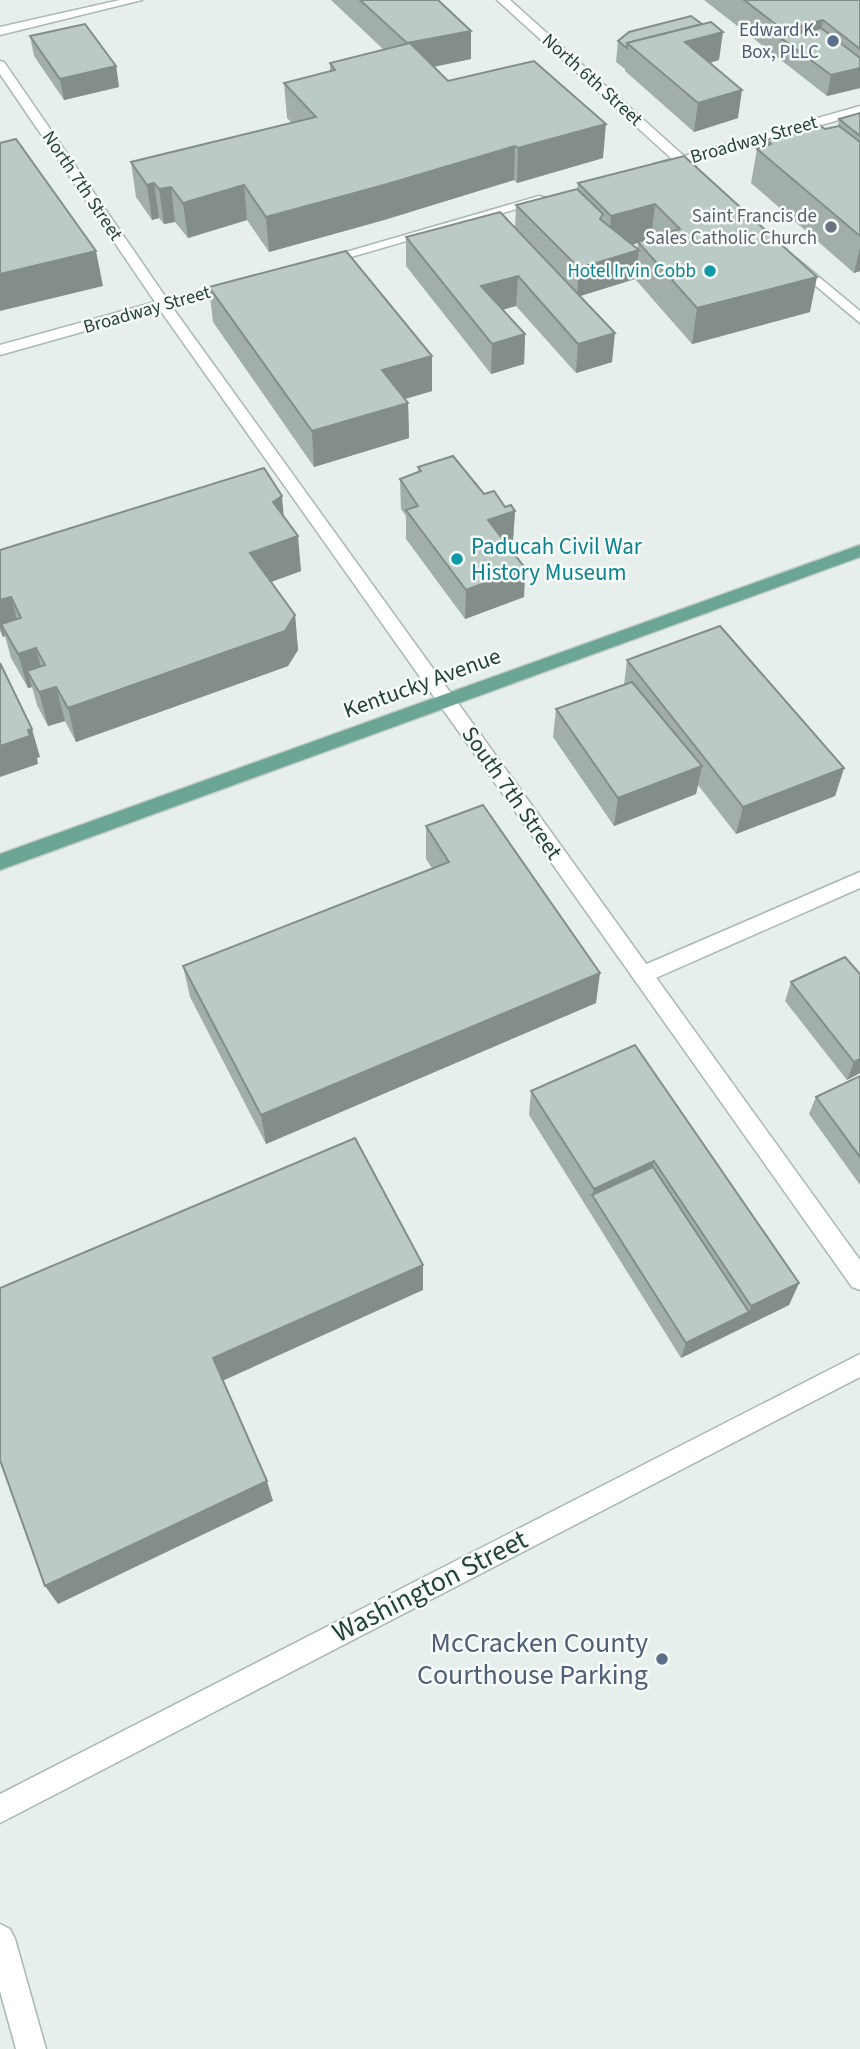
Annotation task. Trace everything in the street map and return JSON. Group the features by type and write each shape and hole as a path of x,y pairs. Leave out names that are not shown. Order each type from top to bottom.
{"main road":[{"name":"Kentucky Avenue","path":"0,862 860,551"}],"street":[{"path":"0,31 136,0"},
{"name":"North 6th Street","path":"503,0 704,180"},
{"name":"North 7th Street","path":"0,65 146,280 167,304"},
{"name":"Broadway Street","path":"638,173 860,110"},
{"path":"310,264 559,195"},
{"path":"787,254 860,319"},
{"name":"Broadway Street","path":"0,350 258,279"},
{"name":"South 7th Street","path":"167,304 860,1279"},
{"path":"642,975 860,880"},
{"name":"Washington Street","path":"0,1809 860,1365"},
{"path":"0,1939 32,2049"}],"building":[{"path":"360,0 438,0 471,31 407,43"},
{"path":"744,0 860,0 860,49 823,20 783,30"},
{"path":"691,16 702,24 627,43 627,48 618,41 629,32"},
{"path":"711,22 723,32 685,42 742,90 698,103 627,43"},
{"path":"85,24 116,66 60,79 30,36"},
{"path":"821,28 860,58 860,68 831,75 781,38"},
{"path":"410,43 448,81 534,61 606,124 518,148 515,146 266,217 244,185 183,203 171,187 159,189 154,183 147,185 131,162 316,117 284,83 335,70 330,63"},
{"path":"860,113 860,136 839,119"},
{"path":"819,125 825,129 839,126 860,142 860,236 757,149 771,144 766,140"},
{"path":"16,139 96,251 0,274 0,143"},
{"path":"684,156 817,277 697,308 638,242 680,229 655,204 611,216 578,183"},
{"path":"577,189 603,214 600,219 639,250 579,268 516,205"},
{"path":"500,212 615,333 578,344 518,276 481,286 525,334 492,344 406,237"},
{"path":"346,251 432,356 382,370 408,403 312,431 209,287"},
{"name":"Paducah Civil War History Museum","path":"453,456 484,494 494,491 505,507 511,505 515,511 488,520 525,568 466,590 406,510 418,506 400,479 421,471 418,467"},
{"path":"264,468 282,496 273,502 298,536 250,553 295,615 285,631 68,708 56,687 39,692 27,671 45,665 36,648 18,654 1,624 21,618 11,597 0,600 0,550"},
{"path":"720,626 844,768 743,807 627,660"},
{"path":"0,663 32,729 28,730 30,736 0,746"},
{"path":"632,682 702,766 618,798 556,709"},
{"path":"483,805 600,973 261,1115 183,966 449,862 426,826"},
{"path":"845,957 860,974 860,1059 854,1062 791,982"},
{"path":"635,1045 799,1283 751,1306 654,1161 594,1189 531,1091"},
{"path":"860,1076 860,1157 816,1097"},
{"path":"355,1138 423,1265 213,1358 267,1481 45,1586 0,1460 0,1288"},
{"path":"653,1167 749,1312 686,1343 592,1195"}],"place":[{"name":"Edward K. Box, PLLC","path":"833,41"},
{"name":"Saint Francis de Sales Catholic Church","path":"831,227"},
{"name":"Hotel Irvin Cobb","path":"710,271"},
{"name":"Paducah Civil War History Museum","path":"457,559"},
{"name":"McCracken County Courthouse Parking","path":"662,1659"}]}
